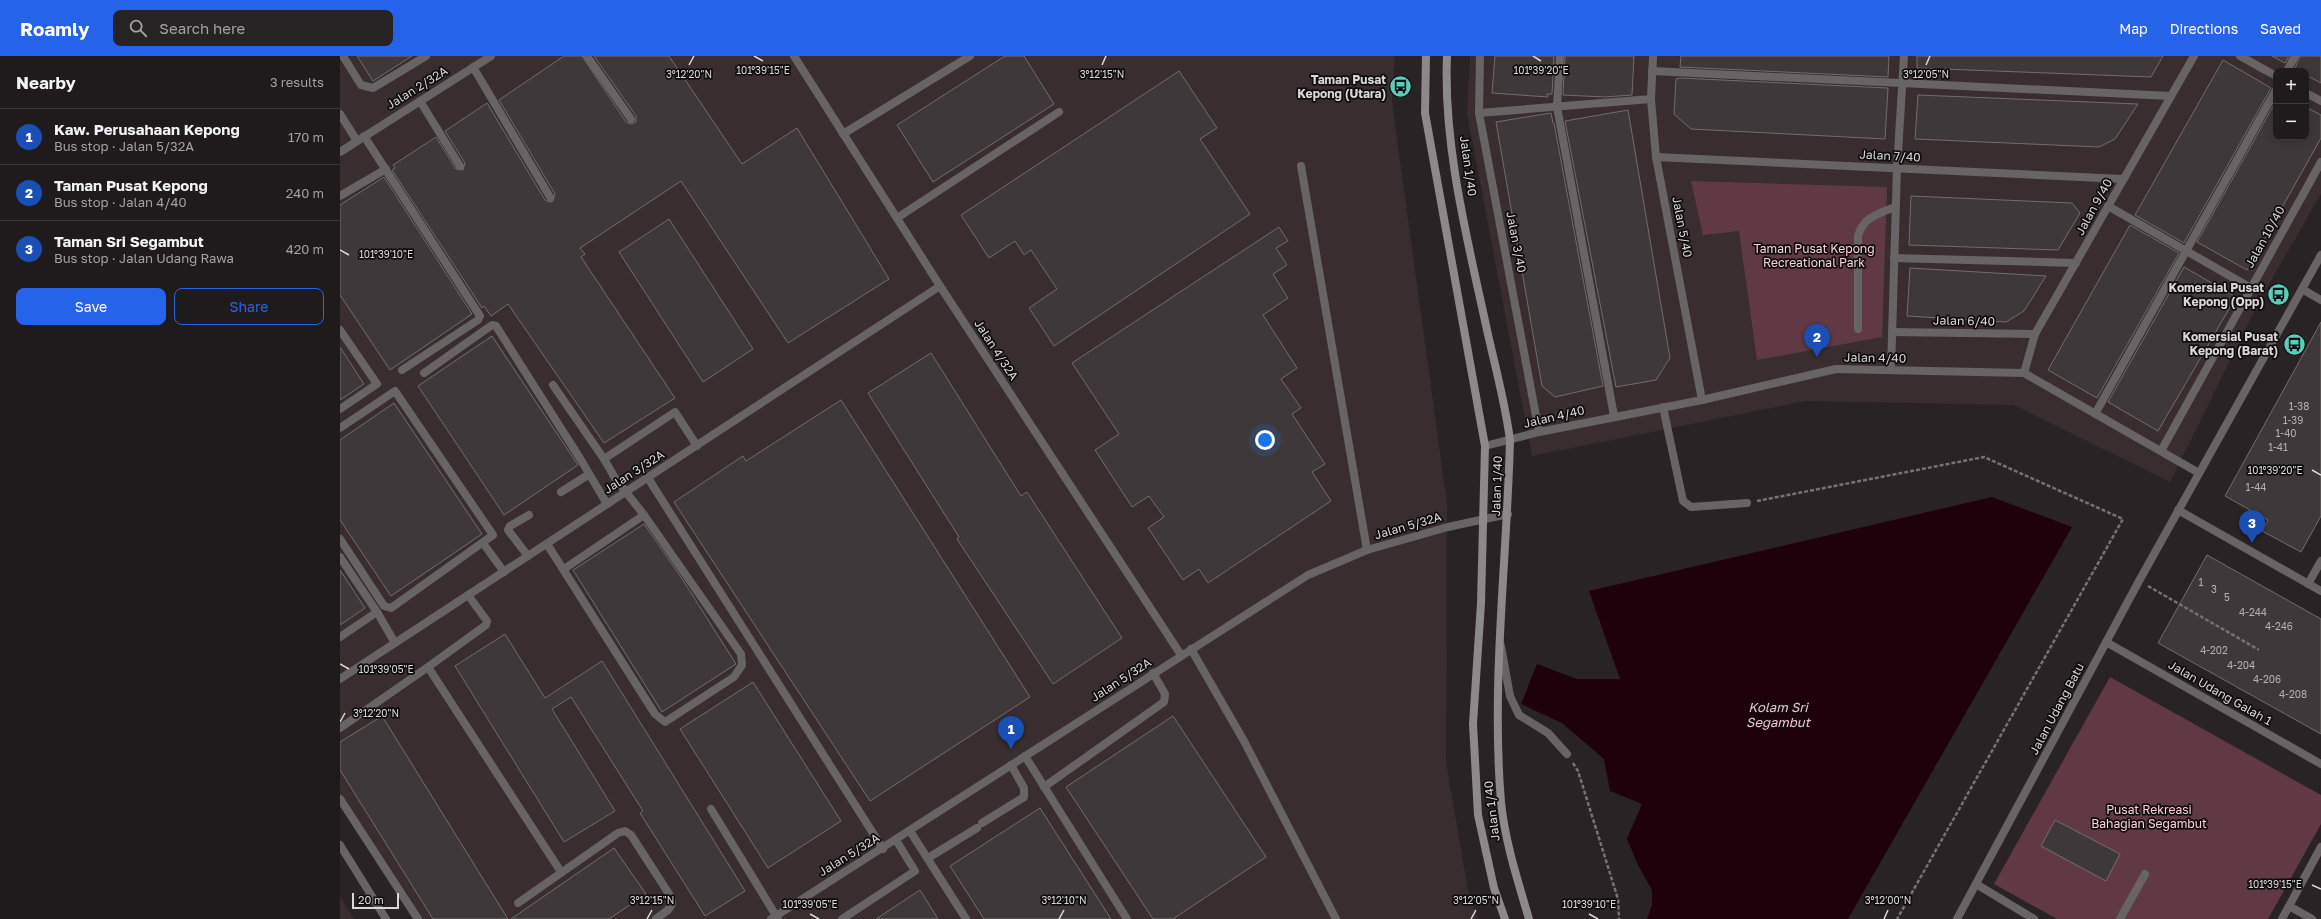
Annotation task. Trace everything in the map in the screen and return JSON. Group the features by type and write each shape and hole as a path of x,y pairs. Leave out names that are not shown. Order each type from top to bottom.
{"main road":[{"name":"Jalan 1/40","path":"1426,56 1425,113 1485,446 1484,518 1473,724 1478,815 1494,888 1505,919"},
{"name":"Jalan 1/40","path":"1446,56 1448,110 1459,192 1487,330 1507,414 1510,440 1498,727 1502,803 1508,844 1529,919"}],"street":[{"path":"343,60 361,85 373,88 426,56"},
{"name":"Jalan 2/32A","path":"340,152 491,56"},
{"path":"587,56 631,119"},
{"name":"Jalan 4/32A","path":"794,56 940,286 1181,655"},
{"path":"843,134 970,56"},
{"name":"Jalan 3/40","path":"1480,56 1479,113 1539,432"},
{"path":"1560,56 1557,107 1614,416"},
{"name":"Jalan 5/40","path":"1653,56 1651,99 1656,157 1702,400"},
{"path":"1891,370 1895,207 1904,56"},
{"name":"Jalan 9/40","path":"2024,373 2035,334 2194,56"},
{"path":"2240,56 2273,74"},
{"path":"2289,68 2295,56"},
{"path":"473,67 550,197"},
{"path":"1652,71 2171,96"},
{"path":"2095,414 2273,95"},
{"path":"2309,95 2321,101"},
{"path":"1479,113 1651,99"},
{"path":"420,101 460,166"},
{"path":"897,218 1059,112"},
{"path":"340,114 357,141"},
{"path":"364,136 480,316 478,320 402,370"},
{"name":"Jalan 7/40","path":"1656,157 2123,179"},
{"name":"Jalan 10/40","path":"2161,451 2321,162"},
{"path":"1301,166 1367,550"},
{"path":"340,196 386,169"},
{"path":"2108,206 2251,288"},
{"path":"1858,329 1859,231 1867,219 1895,207"},
{"path":"2321,255 2178,510 2321,591"},
{"path":"1894,258 2076,263"},
{"name":"Jalan 3/32A","path":"340,679 940,286"},
{"path":"2302,289 2321,300"},
{"path":"424,373 492,325 496,326 581,460 588,475 607,504"},
{"path":"340,330 377,384 340,409"},
{"name":"Jalan 6/40","path":"1892,332 2035,334"},
{"name":"Jalan 4/40","path":"1485,446 1539,432 1614,416 1702,400 1836,369 2024,373 2199,473"},
{"path":"547,544 659,719 665,722 734,677 742,665 741,654 644,515 626,492 554,385"},
{"path":"340,428 395,391 492,532 491,538 391,608 387,608 340,539"},
{"path":"1663,407 1683,501 1691,507 1747,503"},
{"path":"604,459 676,412 697,446"},
{"path":"561,492 588,475"},
{"path":"648,478 883,848"},
{"name":"Jalan Udang Batu","path":"1957,919 2178,510"},
{"name":"Jalan 5/32A","path":"775,918 1010,765 1308,575 1367,550 1448,527 1508,514"},
{"path":"528,556 508,530 510,526 529,515"},
{"path":"564,569 644,515"},
{"path":"483,543 504,572"},
{"path":"340,558 377,612 395,643"},
{"path":"2308,584 2321,561"},
{"path":"340,728 486,626 483,616 468,595"},
{"path":"340,637 377,612"},
{"name":"Jalan Udang Galah 1","path":"2106,642 2320,761"},
{"path":"1501,644 1510,696 1519,715 1548,733 1567,754"},
{"path":"1191,649 1244,741 1336,919"},
{"path":"428,667 561,872"},
{"path":"1044,787 1164,702 1165,694 1153,673"},
{"path":"1024,756 1127,919"},
{"path":"928,858 1024,797 1024,788 1010,765"},
{"path":"340,799 418,919"},
{"path":"711,809 775,918"},
{"path":"518,903 618,833 625,831 631,835 671,897 672,904 668,910 656,919"},
{"path":"910,831 966,919"},
{"path":"842,919 915,871 896,840"},
{"path":"340,845 386,919"},
{"path":"2282,919 2321,848"},
{"path":"2120,919 2145,874"},
{"path":"1976,884 2034,919"},
{"path":"2289,906 2312,919"}],"path":[{"path":"1747,503 1984,457 2123,519 1897,919"},
{"path":"2139,581 2259,650"},
{"path":"1567,754 1578,771 1618,899 1619,919"}],"shaded area":[{"path":"340,56 1395,56 1392,102 1447,504 1446,762 1468,890 1478,919 412,919 340,805"},
{"path":"1470,56 2321,56 2321,194 2261,298 2170,482 2014,405 1806,401 1532,456 1467,113"},
{"path":"340,897 354,919 340,919"}],"green space":[{"name":"Taman Pusat Kepong Recreational Park","path":"1691,181 1887,187 1882,337 1757,360 1739,231 1703,235"},
{"name":"Pusat Rekreasi Bahagian Segambut","path":"2110,677 2321,795 2321,824 2268,919 2057,919 1994,884"}],"water":[{"name":"Kolam Sri Segambut","path":"1992,497 2072,527 1848,919 1647,919 1652,905 1652,890 1638,865 1627,839 1642,804 1610,791 1604,759 1562,723 1521,704 1537,664 1577,679 1620,679 1589,591"}],"building":[{"path":"357,56 412,56 373,81"},
{"path":"564,56 582,56 626,122 631,124 636,122 636,116 594,56 669,56 742,164 797,128 889,279 788,343 681,181 580,248 585,254 581,257 675,398 604,443 508,304 491,316 484,306 482,308 392,170 395,168 393,165 436,137 456,169 463,170 465,163 445,131 487,103 545,200 550,202 553,201 555,194 499,100"},
{"path":"1005,56 1024,56 1054,104 933,182 897,125"},
{"path":"1495,56 1554,56 1552,94 1547,94 1548,97 1492,93"},
{"path":"1565,56 1634,56 1632,95 1605,97 1563,95"},
{"path":"1681,56 1889,56 1888,77 1680,67"},
{"path":"1917,56 2163,56 2151,77 1917,68"},
{"path":"2272,56 2289,56 2285,63"},
{"path":"2300,56 2321,56 2321,83 2309,77 2309,68 2295,68"},
{"path":"2223,60 2271,88 2184,243 2135,215"},
{"path":"1179,71 1217,128 1200,139 1250,214 1054,346 1029,308 1057,289 1031,250 1024,255 1015,241 989,258 961,215"},
{"path":"1676,79 1888,88 1885,139 1691,129 1674,114"},
{"path":"1918,95 2138,104 2115,139 2099,147 1915,139"},
{"path":"2273,106 2273,140 2309,140 2309,109 2321,115 2321,138 2247,270 2197,242"},
{"path":"1628,110 1670,358 1656,380 1616,387 1565,121"},
{"path":"1551,113 1603,386 1555,397 1542,386 1496,122"},
{"path":"384,177 472,314 390,370 340,295 340,205"},
{"path":"1911,196 2072,203 2080,213 2058,250 1909,245"},
{"path":"669,219 753,349 703,382 619,252"},
{"path":"2130,225 2179,253 2097,398 2048,370"},
{"path":"1279,227 1288,241 1276,248 1287,265 1273,274 1288,298 1263,315 1297,368 1281,379 1301,408 1292,414 1325,464 1312,472 1331,501 1208,583 1199,569 1183,580 1148,528 1164,517 1149,496 1132,507 1095,450 1119,434 1072,363"},
{"path":"2184,267 2236,297 2158,431 2108,402"},
{"path":"1910,268 2046,276 2024,311 2006,322 1907,316"},
{"path":"2321,322 2321,516 2301,552 2262,531 2268,520 2225,496"},
{"path":"492,336 578,465 504,515 418,386"},
{"path":"340,347 364,384 340,400"},
{"path":"931,353 1021,496 1027,492 1122,638 1053,684 957,539 959,537 868,393"},
{"path":"841,400 1030,697 870,801 674,502 743,456 746,461"},
{"path":"394,403 482,534 391,596 340,520 340,440"},
{"path":"644,524 681,577 736,664 662,712 573,570"},
{"path":"2207,555 2321,619 2321,734 2158,643"},
{"path":"340,570 365,608 340,625"},
{"path":"505,634 545,698 602,661 745,891 705,916 640,813 643,811 571,697 552,709 615,811 564,842 455,666"},
{"path":"753,682 841,821 768,868 680,729"},
{"path":"382,716 508,919 433,919 340,770 340,742"},
{"path":"1173,716 1266,857 1173,919 1153,919 1066,787"},
{"path":"1040,808 1111,919 984,919 950,866"},
{"path":"2055,820 2120,854 2106,881 2041,846"},
{"path":"614,848 646,894 609,919 511,919"},
{"path":"920,890 938,919 876,919"}],"place":[{"name":"Taman Pusat Kepong (Utara)","path":"1401,87"},
{"name":"Komersial Pusat Kepong (Opp)","path":"2279,295"},
{"name":"Komersial Pusat Kepong (Barat)","path":"2294,344"},
{"name":"Taman Pusat Kepong","path":"1817,357"},
{"name":"Taman Sri Segambut","path":"2252,543"},
{"name":"Kaw. Perusahaan Kepong","path":"1011,749"}]}
